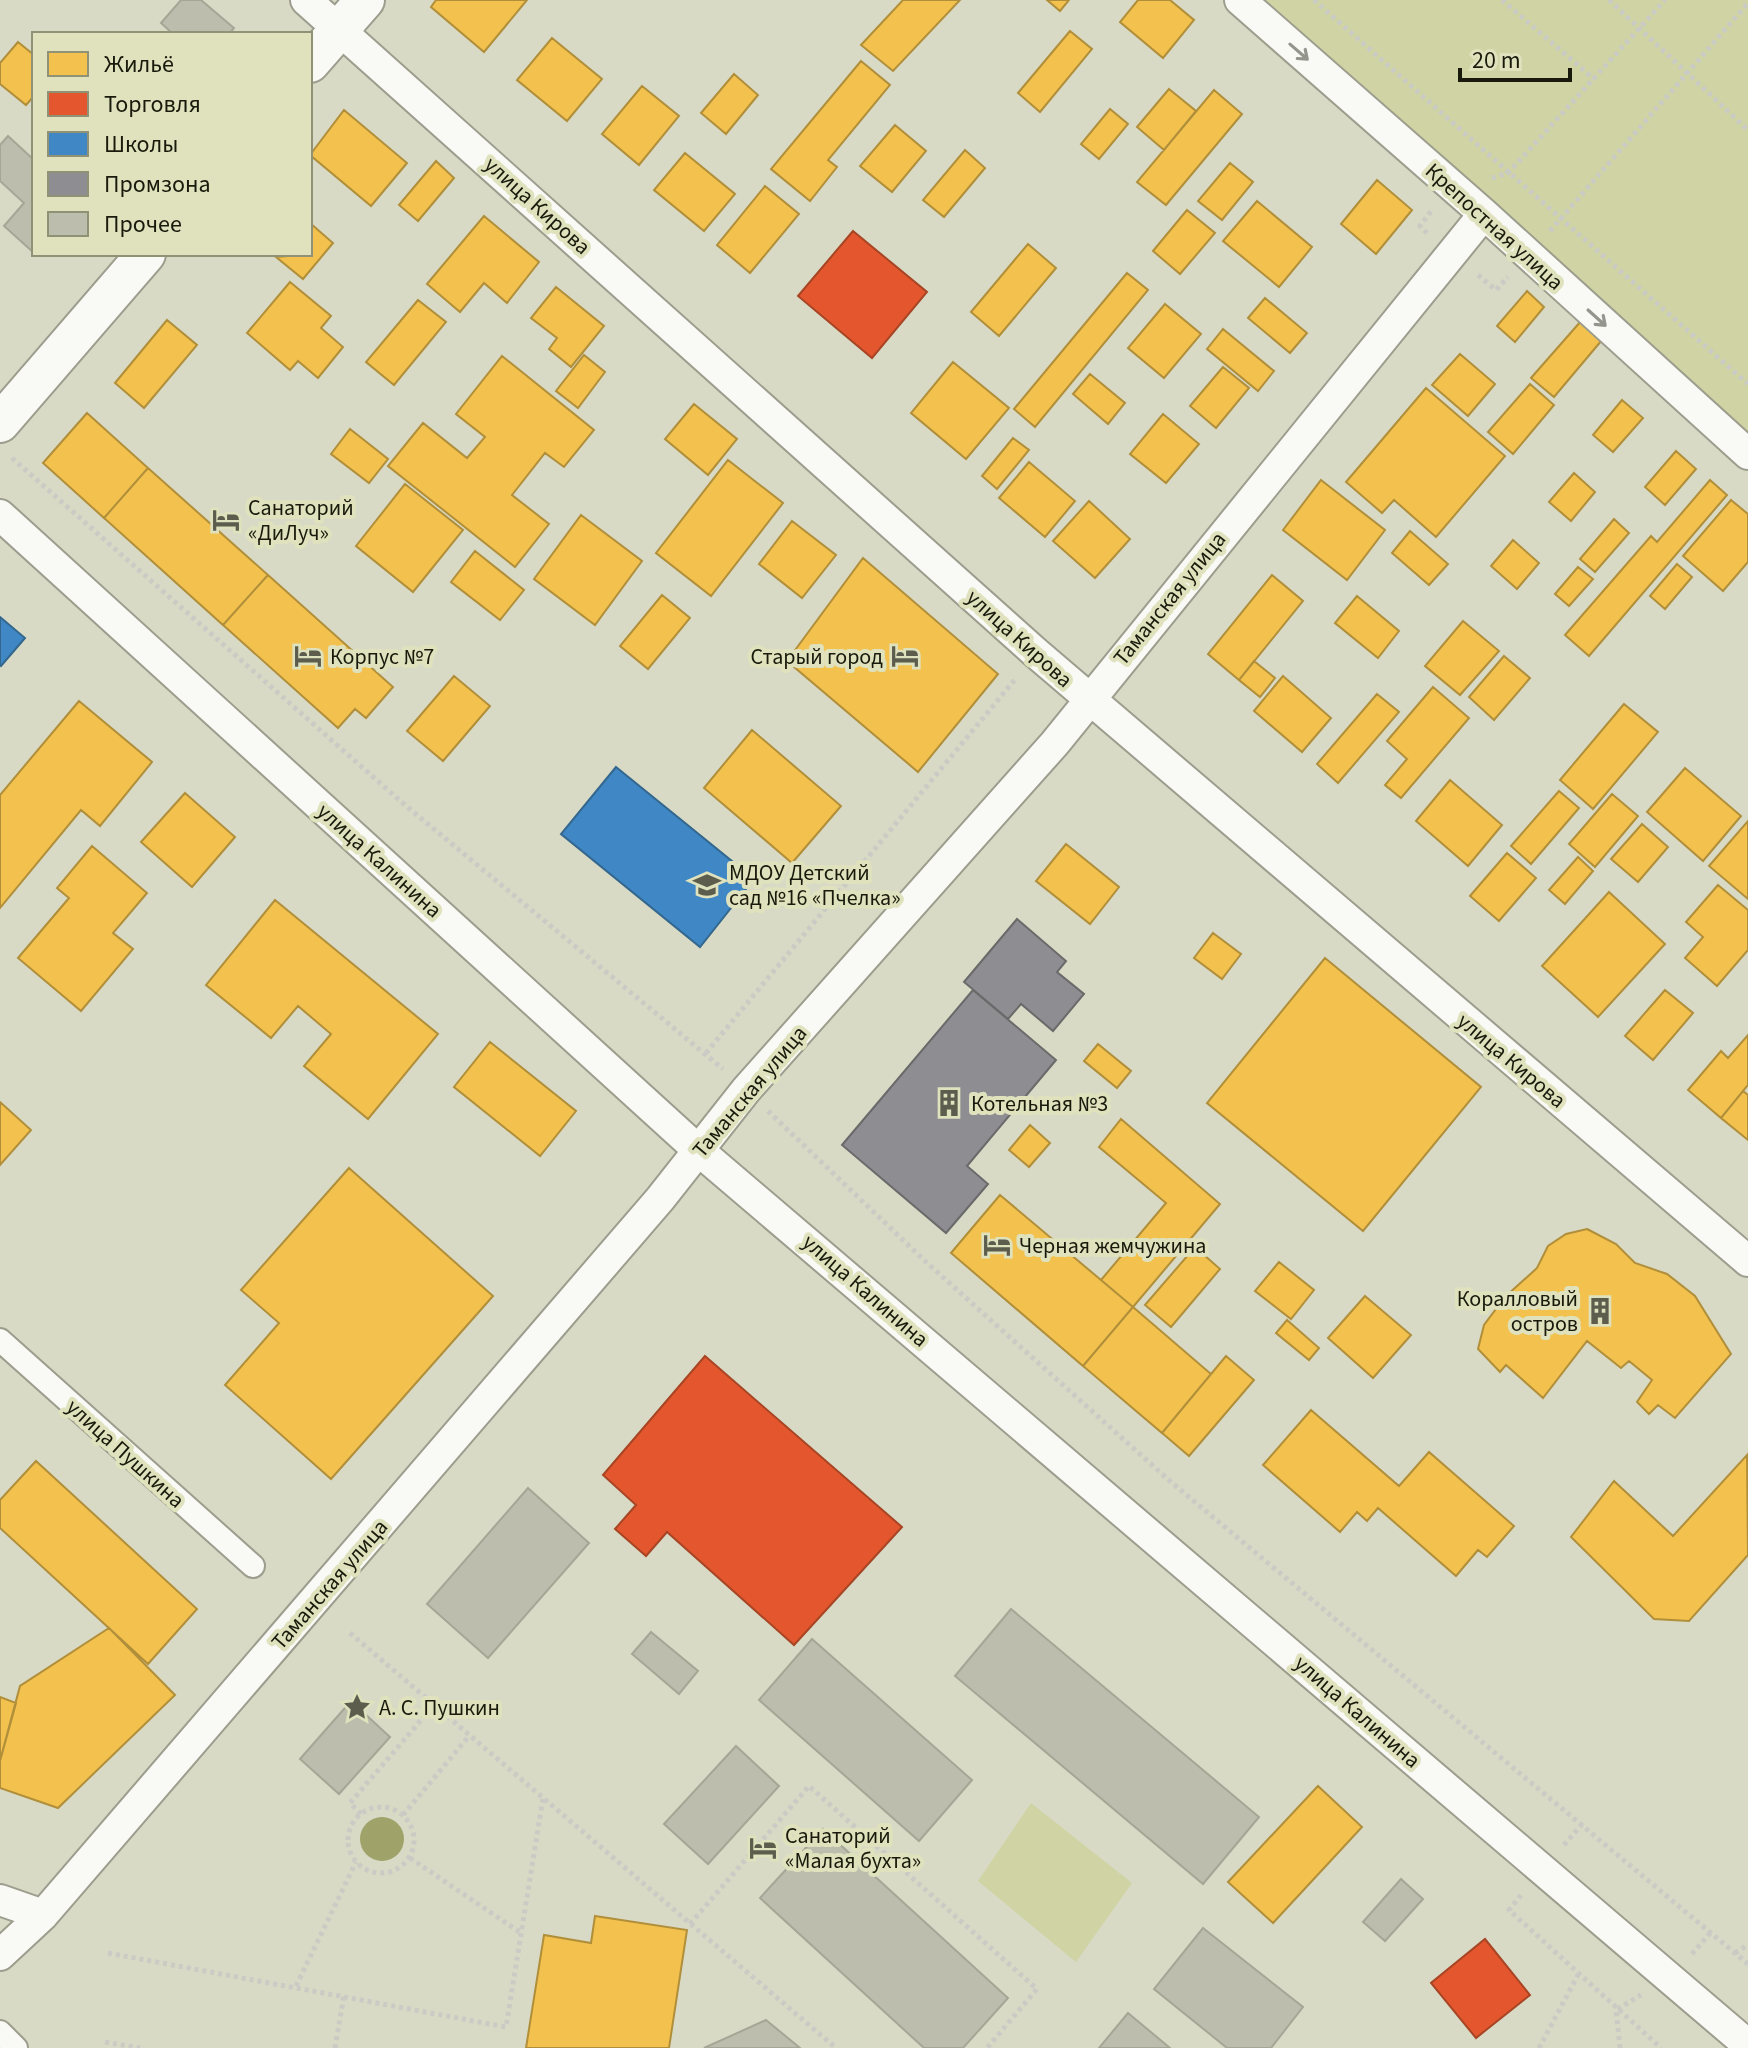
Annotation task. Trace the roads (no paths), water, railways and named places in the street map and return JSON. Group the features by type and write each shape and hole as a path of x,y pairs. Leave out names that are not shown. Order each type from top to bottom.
{"street":[{"name":"улица Кирова","path":"306,0 1088,698 1748,1261"},
{"path":"312,61 365,0"},
{"name":"Крепостная улица","path":"1240,0 1484,214 1748,454"},
{"name":"Таманская улица","path":"0,1955 43,1915 608,1259 746,1090 1055,743 1088,698 1484,214"},
{"path":"0,423 144,256"},
{"name":"улица Калинина","path":"0,515 698,1150 1748,2045"},
{"name":"улица Пушкина","path":"0,1340 253,1566"},
{"path":"0,1900 43,1915"},
{"path":"0,2032 16,2048"}],"place":[{"name":"Санаторий «ДиЛуч»","path":"226,520"},
{"name":"Корпус №7","path":"308,656"},
{"name":"Старый город","path":"905,656"},
{"name":"МДОУ Детский сад №16 «Пчелка»","path":"707,885"},
{"name":"Котельная №3","path":"949,1103"},
{"name":"Черная жемчужина","path":"997,1245"},
{"name":"Коралловый остров","path":"1600,1311"},
{"name":"А. С. Пушкин","path":"357,1707"},
{"name":"Санаторий «Малая бухта»","path":"763,1848"}]}
